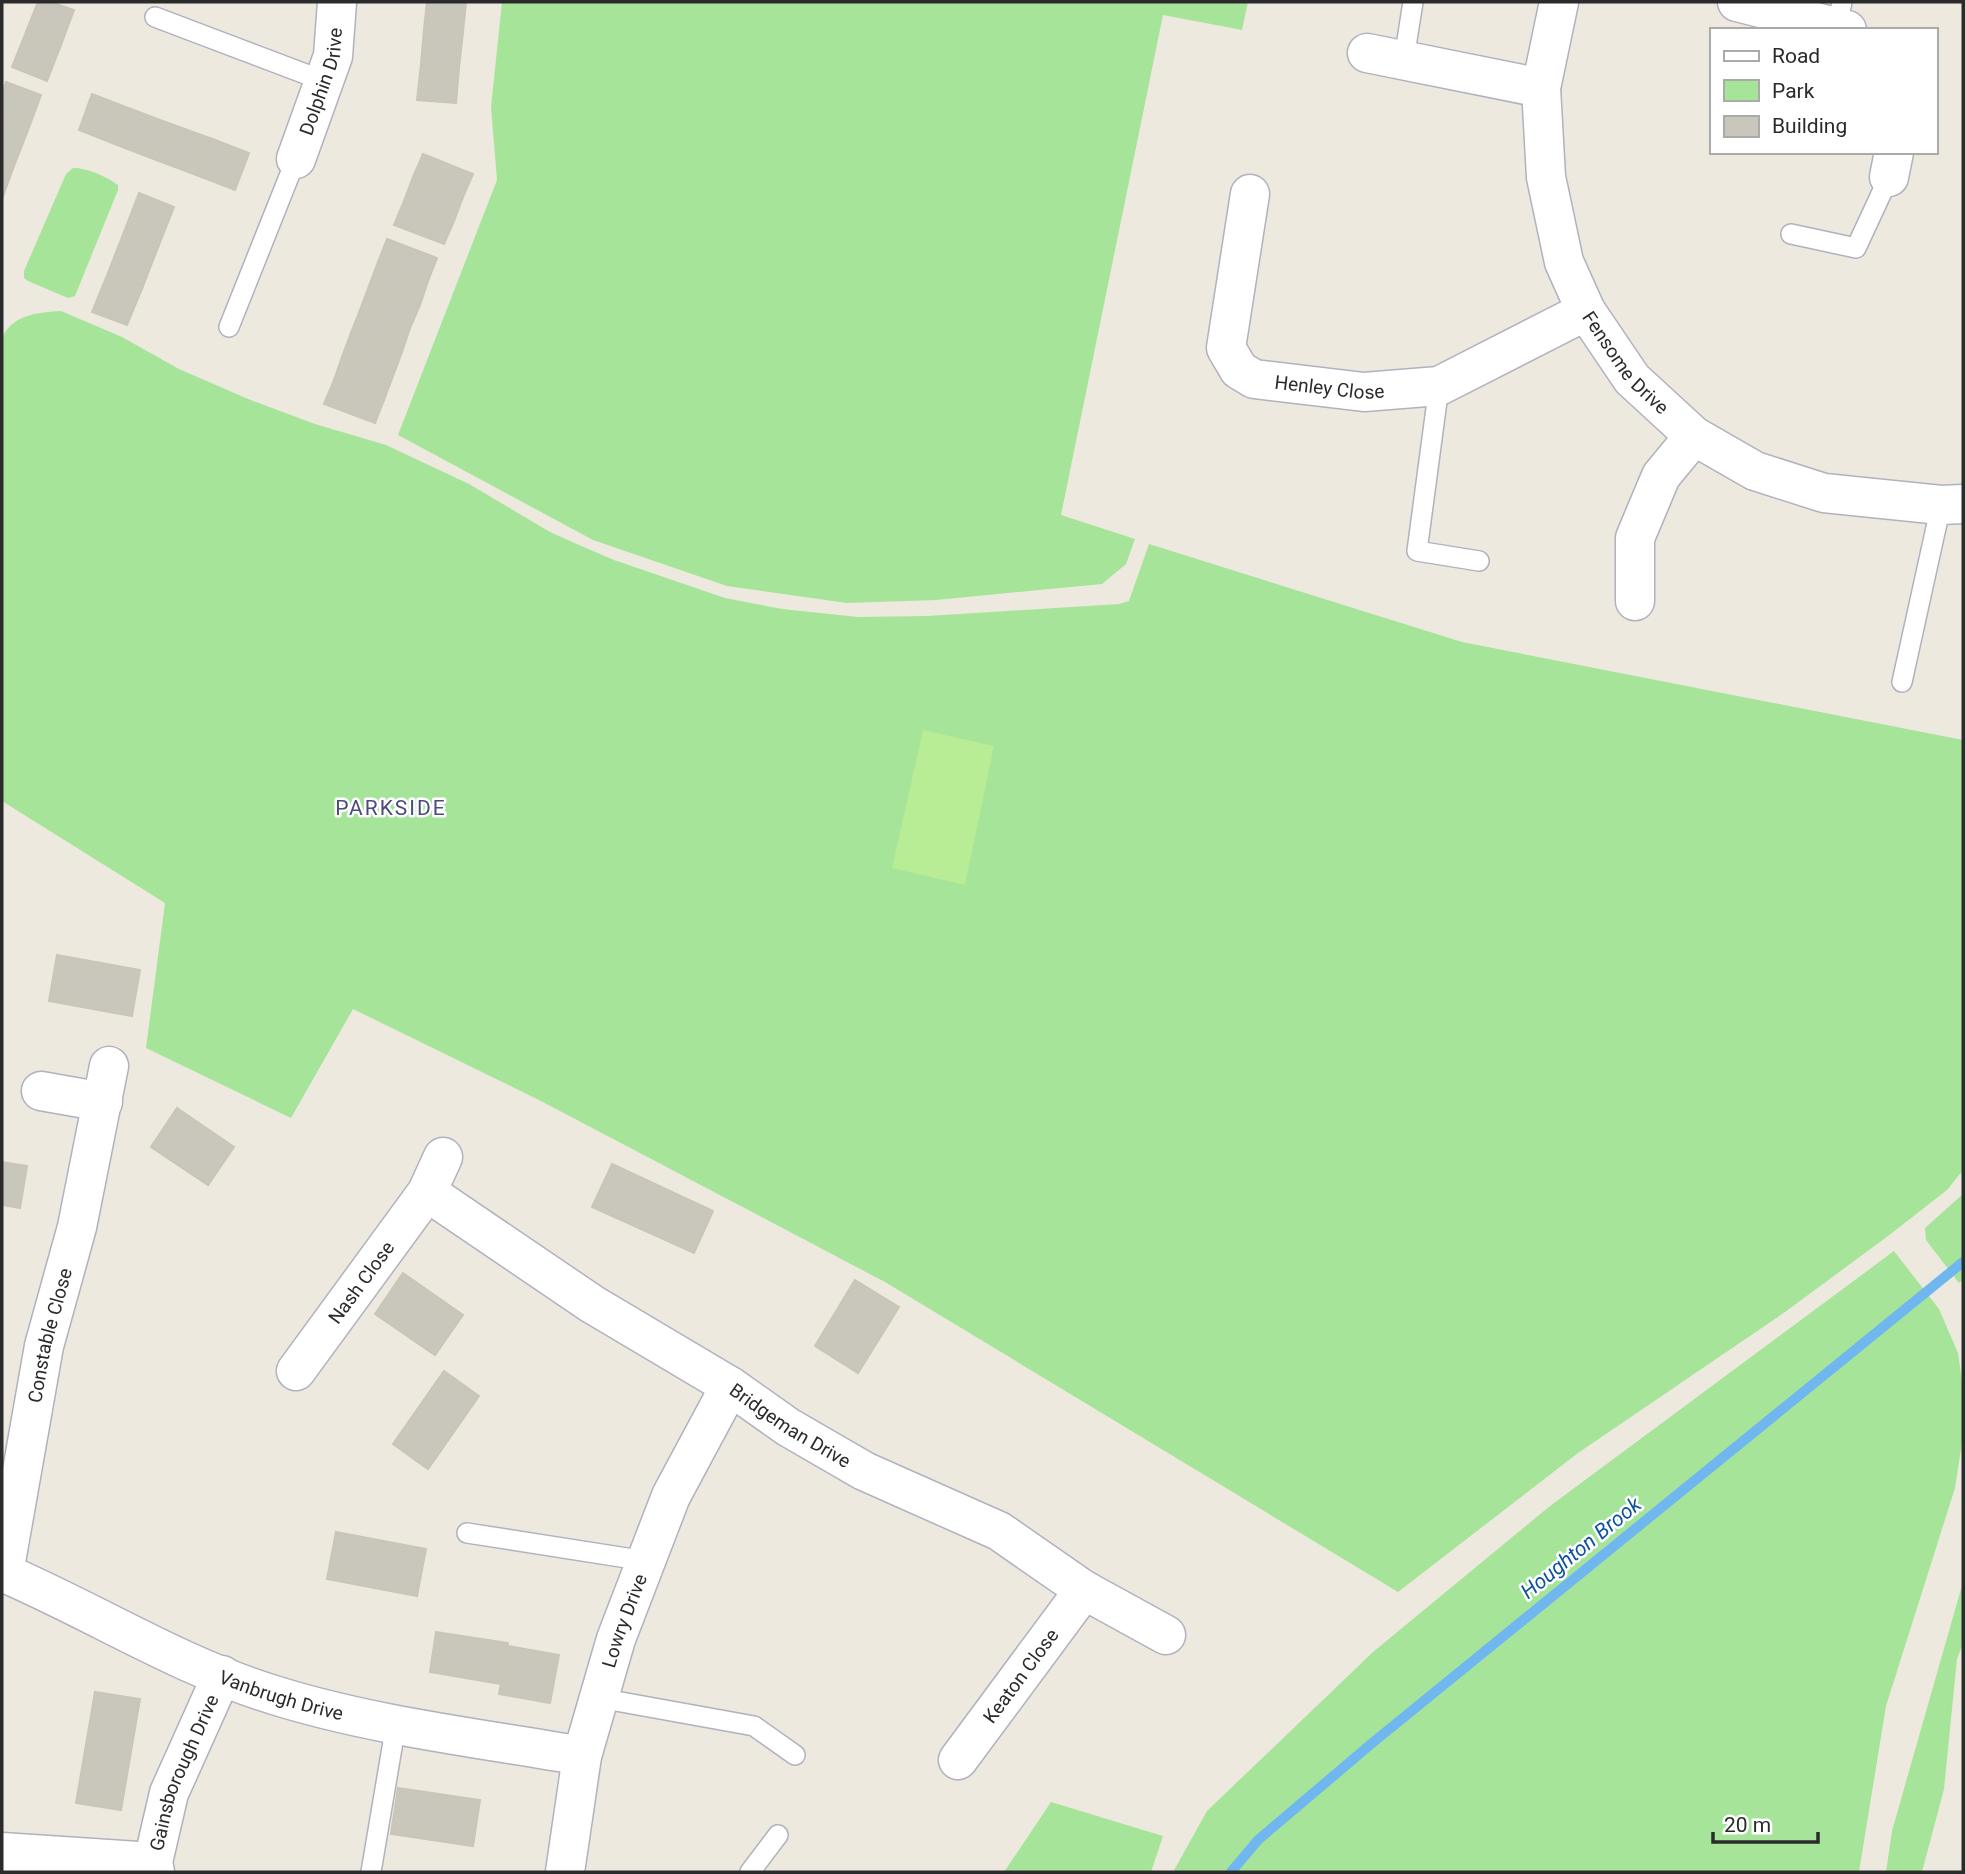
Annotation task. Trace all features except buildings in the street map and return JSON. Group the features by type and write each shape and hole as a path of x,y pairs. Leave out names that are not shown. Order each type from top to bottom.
{"street":[{"name":"Dolphin Drive","path":"296,159 332,55 337,2"},
{"name":"Fensome Drive","path":"1559,2 1541,88 1546,177 1564,262 1586,311 1632,379 1694,436 1755,471 1824,493 1952,505"},
{"path":"1737,2 1842,19"},
{"path":"1367,53 1541,88"},
{"name":"Henley Close","path":"1250,194 1226,348 1239,370 1254,379 1364,391 1439,386 1586,311"},
{"path":"1635,601 1635,538 1661,476 1694,436"},
{"name":"Constable Close","path":"3,1573 44,1346 77,1227 106,1084 41,1091"},
{"name":"Nash Close","path":"296,1371 427,1192 443,1157"},
{"name":"Bridgeman Drive","path":"427,1192 592,1304 730,1386 788,1427 864,1471 999,1531 1084,1590 1166,1635"},
{"name":"Lowry Drive","path":"565,1872 582,1756 615,1639 671,1496 730,1386"},
{"name":"Vanbrugh Drive","path":"3,1573 222,1675 272,1695 396,1724 582,1756"},
{"name":"Keaton Close","path":"958,1760 1084,1590"},
{"name":"Gainsborough Drive","path":"154,1867 169,1793 222,1675"},
{"path":"2,1852 154,1867"}],"lane":[{"path":"1404,59 1413,2"},
{"path":"155,17 324,81"},
{"path":"229,327 296,159"},
{"path":"1791,234 1856,247 1891,164"},
{"path":"1439,386 1416,551 1479,561"},
{"path":"1902,682 1952,505"},
{"path":"467,1533 646,1561"},
{"path":"599,1698 754,1726 795,1755"},
{"path":"371,1872 396,1724"},
{"path":"750,1872 778,1835"}],"green space":[{"path":"502,2 1248,2 1242,30 1163,15 1061,515 1135,539 1126,564 1102,584 936,600 847,603 727,586 593,540 398,435 497,180 491,107"},
{"path":"73,168 85,169 102,176 118,185 118,190 75,296 68,298 28,281 24,278 24,271 66,174"},
{"path":"61,311 122,337 179,369 248,399 315,424 386,445 469,484 550,532 579,545 614,560 725,598 782,609 858,617 928,616 1119,604 1129,601 1149,544 1462,642 1963,740 1963,1170 1947,1190 1888,1236 1785,1312 1578,1453 1398,1592 885,1282 539,1100 353,1009 291,1118 146,1048 165,903 2,801 2,340 11,325 26,316"},
{"path":"923,730 994,746 965,885 892,868"},
{"path":"1963,1194 1963,1279 1959,1283 1926,1240 1925,1228"},
{"path":"1894,1251 1939,1309 1958,1353 1963,1389 1963,1436 1955,1488 1886,1706 1859,1872 1173,1872 1207,1811 1373,1652 1550,1506"},
{"path":"1963,1582 1963,1643 1957,1659 1944,1789 1922,1872 1886,1872 1892,1831"},
{"path":"1051,1802 1163,1836 1151,1872 1004,1872"}],"waterway":[{"name":"Houghton Brook","path":"1231,1872 1258,1840 1371,1744 1963,1262"}],"district":[{"name":"PARKSIDE","path":"391,808"}]}
